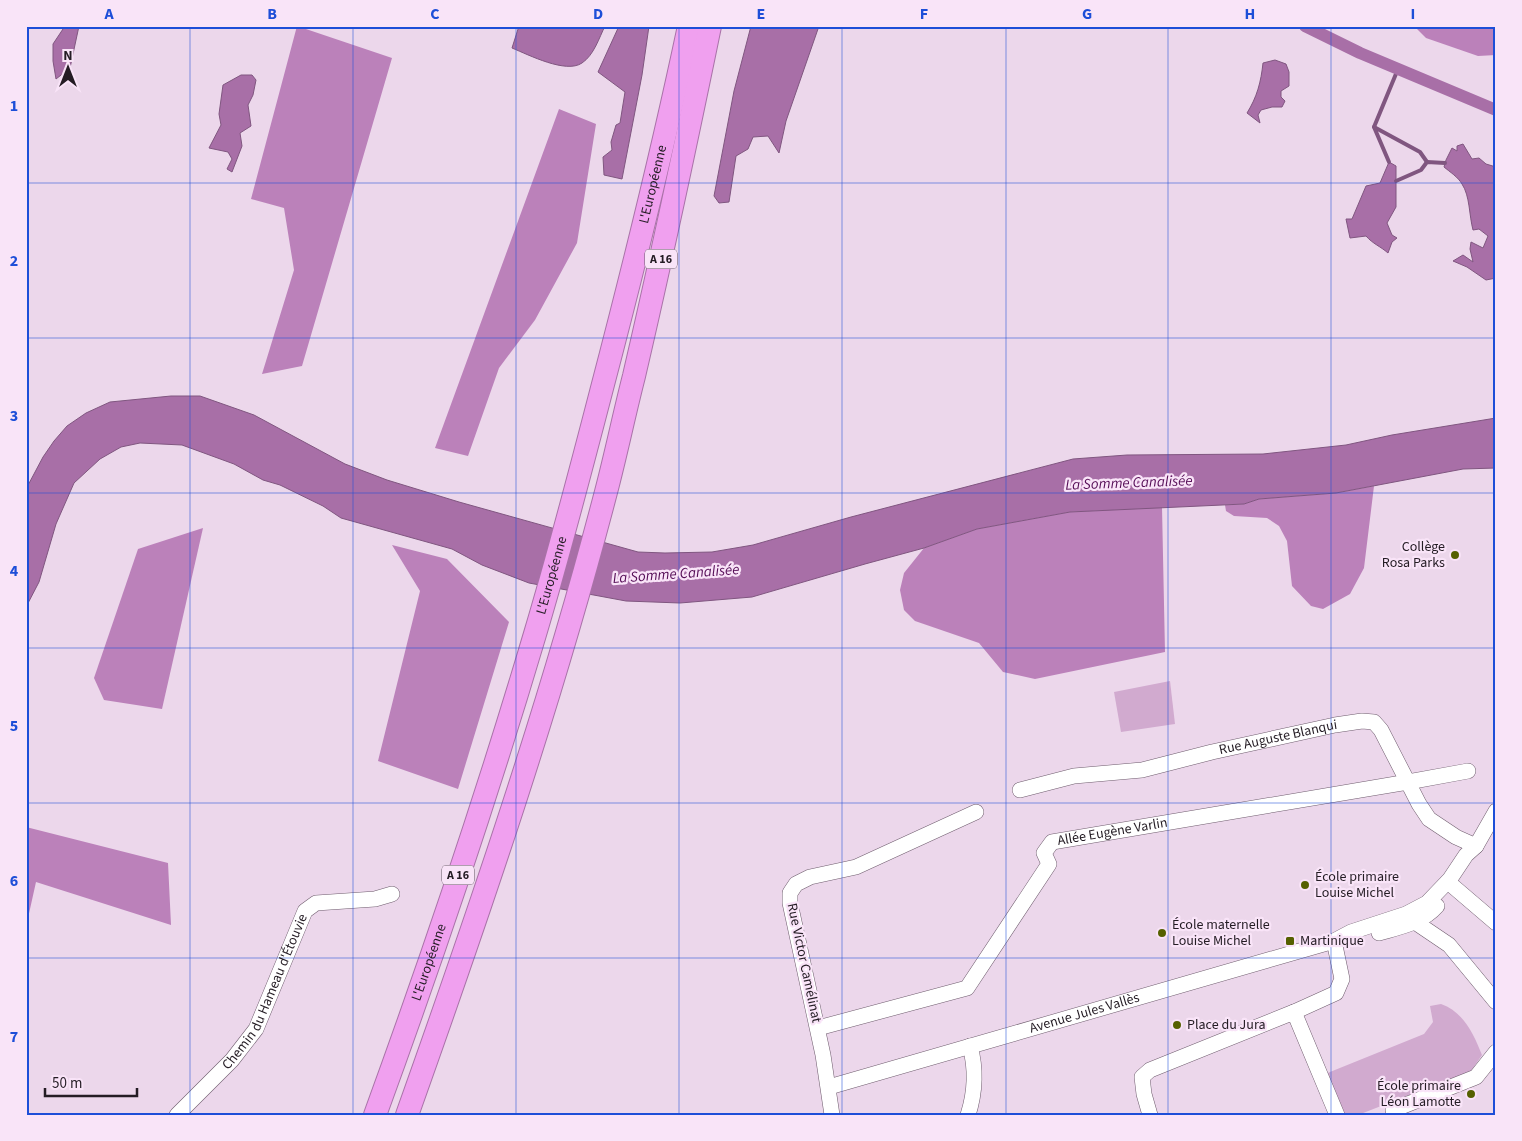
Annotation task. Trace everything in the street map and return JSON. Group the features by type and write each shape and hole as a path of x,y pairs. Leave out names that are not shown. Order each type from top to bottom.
{"highway":[{"name":"L'Européenne","path":"375,1115 444,920 535,634 577,483 634,264 689,26"},
{"name":"L'Européenne","path":"407,1115 485,891 564,642 606,491 661,261 710,26"}],"street":[{"name":"Rue Auguste Blanqui","path":"1020,790 1074,776 1142,770 1212,752 1335,725 1362,721 1374,722 1381,730 1419,804 1429,819 1456,837 1476,846"},
{"name":"Allée Eugène Varlin","path":"818,1028 968,988 1049,864 1044,853 1052,842 1468,771"},
{"path":"1430,907 1451,885 1466,854 1476,846 1496,811"},
{"name":"Rue Victor Camélinat","path":"832,1115 818,1028 790,903 790,893 796,884 810,877 856,867 976,812"},
{"path":"1451,885 1496,923"},
{"name":"Chemin du Hameau d'Étouvie","path":"177,1115 232,1060 256,1029 305,911 316,902 375,899 392,894"},
{"name":"Avenue Jules Vallès","path":"1338,939 1357,938 1398,928 1415,922 1430,907"},
{"name":"Avenue Jules Vallès","path":"829,1087 1338,939 1351,932 1430,907"},
{"path":"1415,922 1449,946 1496,1002"},
{"path":"1145,1113 1142,1077 1150,1070 1336,993 1342,979 1338,939"},
{"path":"1294,1012 1336,1115"},
{"path":"968,1115 973,1098 973,1058 970,1046"},
{"path":"1389,1113 1476,1076 1496,1052"}],"shaded area":[{"path":"297,26 392,58 302,366 262,374 294,270 284,208 251,199"},
{"path":"1414,26 1496,26 1496,55 1478,56 1426,38"},
{"path":"559,109 596,124 577,243 535,320 499,368 468,456 435,448"},
{"path":"1374,486 1364,568 1350,594 1323,609 1311,606 1292,586 1287,541 1279,526 1267,518 1234,516 1226,511 1225,505 1244,504 1259,499 1336,493"},
{"path":"1162,507 1165,652 1035,679 1003,672 979,643 915,621 904,610 900,590 904,573 924,548 977,529 1070,512"},
{"path":"203,528 162,709 104,700 94,678 138,549"},
{"path":"392,545 447,559 509,622 458,789 378,761 420,591"},
{"path":"1170,681 1175,724 1121,732 1114,692"},
{"path":"26,827 168,863 171,925 36,882 26,927"},
{"path":"1441,1004 1462,1018 1482,1055 1471,1071 1358,1115 1343,1115 1325,1074 1424,1034 1433,1022 1430,1006"}],"water":[{"path":"65,26 79,26 70,68 56,79 53,44"},
{"path":"519,26 605,26 590,56 582,63 575,66 567,66 537,59 512,48"},
{"path":"619,26 649,26 642,75 622,179 604,175 603,157 612,150 611,142 616,125 620,123 625,92 598,72"},
{"path":"751,26 819,26 786,121 779,153 768,136 753,137 748,149 736,156 729,202 719,203 714,196 734,91"},
{"path":"1275,60 1286,64 1289,72 1289,86 1281,91 1281,97 1285,101 1282,107 1261,110 1258,115 1260,123 1247,113 1258,89 1263,63"},
{"path":"241,75 252,75 256,80 253,95 248,105 251,126 240,133 242,146 232,172 227,169 232,159 228,152 209,148 221,125 219,114 223,85"},
{"path":"1463,144 1472,159 1479,158 1486,164 1496,167 1496,278 1486,280 1467,267 1453,261 1463,255 1473,262 1470,249 1471,242 1483,248 1488,236 1479,229 1473,230 1465,189 1458,179 1444,167 1452,148 1457,151 1457,146"},
{"path":"1389,162 1396,166 1396,207 1387,223 1392,235 1397,238 1392,242 1388,253 1366,236 1350,238 1346,219 1352,219 1366,186 1380,183"},
{"name":"La Somme Canalisée","path":"171,396 200,396 254,415 345,464 387,480 638,552 712,552 753,545 851,517 1073,459 1127,455 1263,454 1346,445 1392,435 1496,418 1496,468 1463,469 1336,493 1259,499 1244,504 1070,512 977,529 924,548 752,597 680,603 626,601 529,583 482,565 452,549 341,518 323,506 280,485 263,480 234,464 182,445 140,443 121,447 100,459 74,483 56,524 39,582 26,607 26,489 43,457 67,426 86,413 110,402"}],"waterway":[{"path":"1305,26 1360,53 1496,110"},
{"path":"1389,162 1374,127 1398,69"},
{"path":"1374,127 1420,152 1427,162"},
{"path":"1396,181 1421,170 1427,162 1445,163"}],"place":[{"name":"Collège Rosa Parks","path":"1455,555"},
{"name":"École primaire Louise Michel","path":"1305,885"},
{"name":"École maternelle Louise Michel","path":"1162,933"},
{"name":"Martinique","path":"1290,941"},
{"name":"Place du Jura","path":"1177,1025"},
{"name":"École primaire Léon Lamotte","path":"1471,1094"}]}
